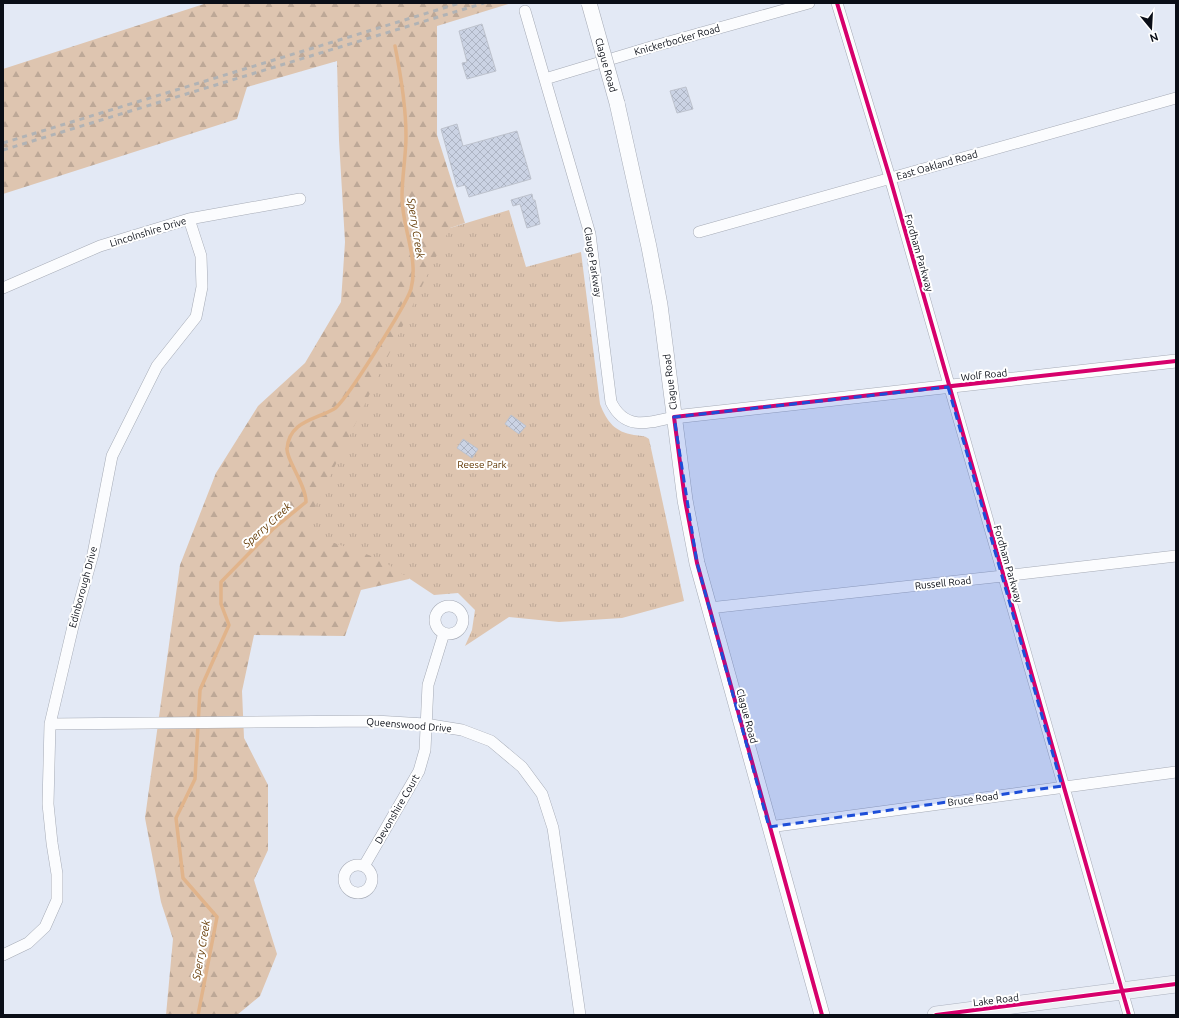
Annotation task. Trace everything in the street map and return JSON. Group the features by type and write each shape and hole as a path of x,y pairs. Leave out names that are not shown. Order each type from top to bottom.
{"main road":[{"name":"Clague Road","path":"589,3 617,103 659,298 685,500 698,563 769,827 822,1015"},
{"name":"Lake Road","path":"936,1015 1176,984"}],"street":[{"name":"Knickerbocker Road","path":"546,79 650,47 809,3"},
{"name":"Fordham Parkway","path":"837,3 890,178 948,387 1128,1015"},
{"name":"Clauge Parkway","path":"525,11 590,234 611,402 620,414 637,423 674,417"},
{"name":"East Oakland Road","path":"699,232 1176,98"},
{"name":"Lincolnshire Drive","path":"3,288 100,246 189,219 300,199"},
{"name":"Edinborough Drive","path":"3,956 28,943 44,927 57,900 57,874 48,804 50,724 74,622 93,554 112,456 157,366 196,317 202,287 201,256 189,219"},
{"name":"Wolf Road","path":"674,417 1176,361"},
{"name":"Russell Road","path":"709,608 1176,556"},
{"name":"Devonshire Court","path":"364,866 419,771 425,750 428,685 444,633"},
{"name":"Queenswood Drive","path":"50,724 374,721 425,724 462,730 491,742 522,767 542,794 552,828 580,1015"},
{"name":"Bruce Road","path":"769,827 1062,786 1176,772"}],"highlighted area":[{"path":"948,387 1062,786 769,827 697,563 674,417"}],"green space":[{"path":"207,3 512,3 437,26 437,135 465,223 450,228 409,579 361,590 345,636 254,635 242,691 244,738 268,785 268,850 254,880 277,954 260,996 237,1015 166,1015 173,939 161,902 145,818 180,565 216,473 258,406 305,363 341,302 345,242 339,140 337,61 247,87 237,119 3,194 3,69"},
{"name":"Reese Park","path":"509,210 526,267 581,252 600,404 609,421 617,429 627,434 644,436 649,439 684,601 622,618 559,622 509,617 465,646 472,630 475,610 458,593 434,595 380,559 303,532 450,228"}],"building":[{"path":"482,24 496,71 467,79 462,63 467,62 459,31"},
{"path":"686,87 693,109 677,113 670,91"},
{"path":"457,124 463,146 517,131 531,179 469,197 465,185 457,187 441,129"},
{"path":"532,194 533,200 535,200 540,224 527,228 520,204 513,206 511,200"},
{"path":"511,415 526,426 519,434 505,424"},
{"path":"463,439 478,449 472,458 457,448"}],"waterway":[{"name":"Sperry Creek","path":"198,1015 217,917 183,878 176,818 195,779 200,690 229,625 221,604 221,582 273,529 306,502 303,488 288,453 287,449 289,440 293,432 298,427 311,419 327,413 340,403 375,352 399,313 411,289 413,277 412,254 402,197 406,124 401,79 395,46"}],"railway":[{"path":"3,143 460,3"},
{"path":"3,150 484,3"}],"cycle path":[{"path":"837,3 890,178 1129,1015"},
{"path":"822,1015 697,563 685,500 674,417 1176,361"},
{"path":"936,1015 1176,984"}]}
